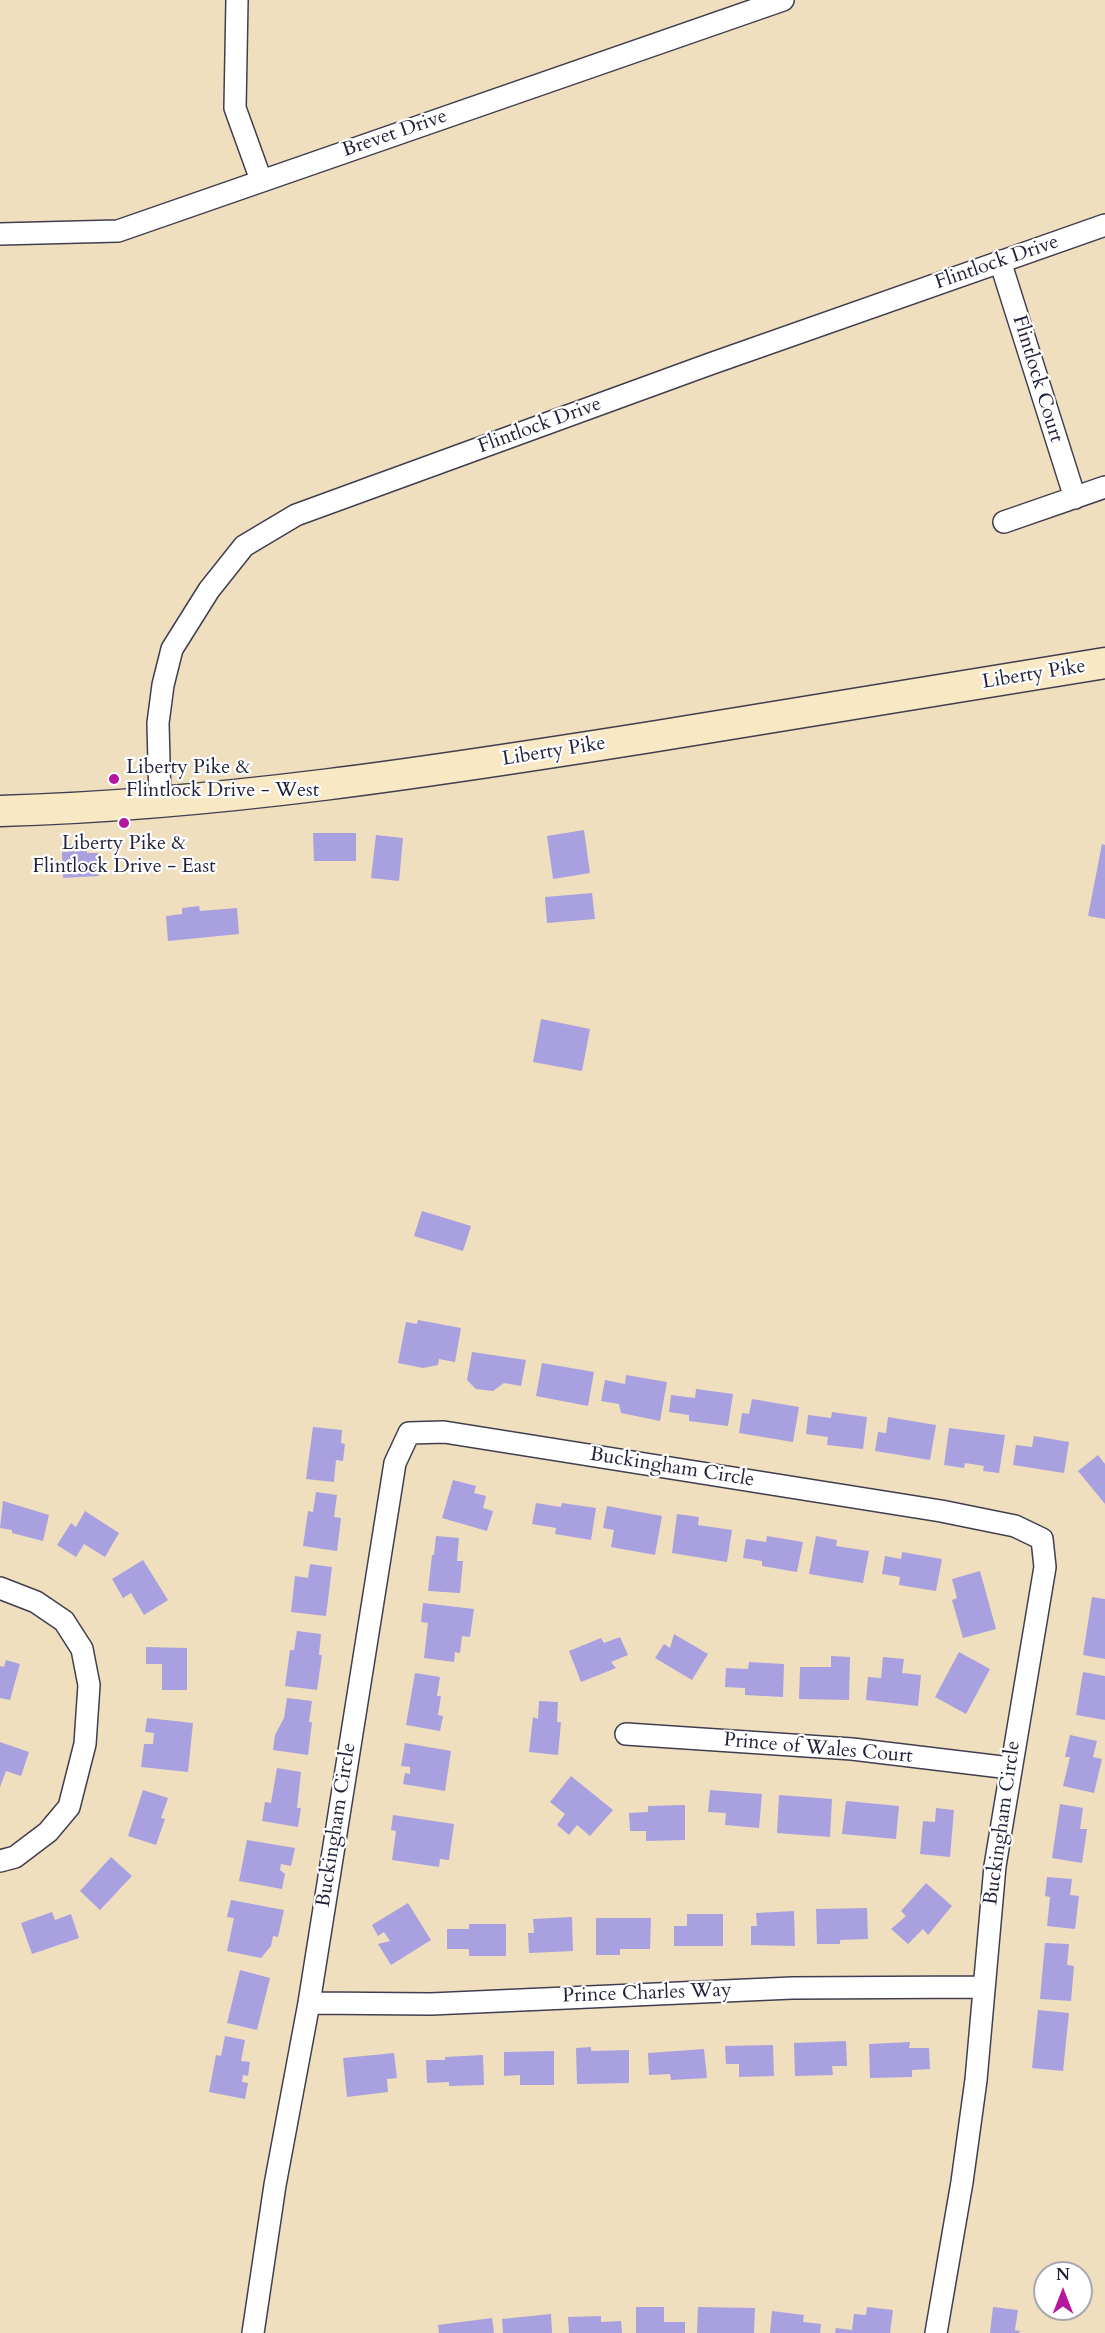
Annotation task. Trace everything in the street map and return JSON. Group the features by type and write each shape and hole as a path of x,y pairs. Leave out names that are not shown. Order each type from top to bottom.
{"street":[{"path":"237,0 235,108 261,180"},
{"name":"Brevet Drive","path":"0,234 118,231 783,0"},
{"name":"Flintlock Drive","path":"160,802 158,723 163,685 172,649 209,590 244,546 296,515 710,364 1105,225"},
{"name":"Flintlock Court","path":"1000,261 1075,498"},
{"path":"1004,522 1105,487"},
{"name":"Liberty Pike","path":"0,811 160,802 348,782 506,760 1105,663"},
{"name":"Buckingham Circle","path":"253,2333 275,2185 309,2003 395,1463 409,1433 444,1432 929,1510 1015,1526 1042,1539 1045,1567 995,1866 976,2080 962,2182 936,2333"},
{"path":"0,1588 36,1602 64,1622 82,1649 89,1685 85,1744 69,1807 48,1832 15,1857 0,1860"},
{"name":"Prince of Wales Court","path":"626,1734 852,1749 1010,1768"},
{"name":"Prince Charles Way","path":"309,2003 431,2004 792,1988 984,1987"}],"building":[{"path":"584,830 590,873 553,879 547,836"},
{"path":"313,833 356,833 356,861 314,861"},
{"path":"376,835 403,838 399,881 371,878"},
{"path":"87,844 87,853 98,853 99,876 63,878 62,852 68,852 67,845"},
{"path":"1102,844 1105,845 1105,919 1088,916"},
{"path":"592,893 595,919 547,923 545,897"},
{"path":"199,906 200,911 237,908 239,934 168,941 166,916 182,914 182,908"},
{"path":"541,1019 590,1029 582,1071 533,1062"},
{"path":"422,1211 471,1226 463,1251 414,1236"},
{"path":"418,1320 461,1328 455,1362 439,1359 438,1365 423,1368 398,1363 406,1322 417,1324"},
{"path":"472,1352 526,1360 521,1386 504,1383 493,1391 476,1389 467,1380"},
{"path":"542,1363 594,1372 588,1406 536,1396"},
{"path":"626,1375 667,1382 660,1421 621,1413 619,1404 601,1401 605,1380 625,1384"},
{"path":"696,1389 733,1394 728,1426 689,1421 689,1415 669,1412 671,1395 695,1398"},
{"path":"752,1399 799,1407 793,1442 739,1433 742,1413 749,1414"},
{"path":"832,1412 867,1417 863,1449 827,1445 828,1437 806,1434 808,1415 831,1418"},
{"path":"888,1417 936,1425 930,1460 875,1451 878,1432 886,1433"},
{"path":"313,1427 342,1430 341,1443 345,1444 343,1461 336,1460 334,1482 306,1479"},
{"path":"949,1428 1005,1435 999,1473 983,1471 984,1466 965,1463 964,1468 944,1465"},
{"path":"1034,1436 1069,1442 1064,1473 1013,1465 1016,1445 1032,1447"},
{"path":"1098,1455 1105,1464 1105,1504 1078,1471"},
{"path":"453,1480 476,1486 474,1493 486,1496 483,1508 493,1511 487,1531 442,1518"},
{"path":"316,1492 337,1495 334,1517 341,1518 337,1551 303,1546 308,1511 313,1512"},
{"path":"3,1501 49,1515 43,1541 0,1528"},
{"path":"536,1503 561,1507 562,1503 596,1508 591,1540 555,1534 556,1528 532,1524"},
{"path":"607,1506 662,1516 655,1555 611,1547 614,1530 603,1528"},
{"path":"85,1511 119,1533 105,1557 84,1544 76,1557 57,1545 71,1523 76,1527"},
{"path":"677,1514 699,1517 698,1525 732,1530 727,1562 672,1553"},
{"path":"436,1536 459,1538 457,1561 463,1561 460,1593 428,1591"},
{"path":"767,1536 803,1542 797,1572 762,1566 762,1561 743,1558 746,1539 766,1542"},
{"path":"816,1536 837,1540 836,1546 869,1551 863,1583 809,1574"},
{"path":"902,1552 942,1559 936,1591 899,1585 900,1577 882,1574 885,1556 901,1559"},
{"path":"143,1560 168,1600 144,1615 131,1593 123,1598 112,1579"},
{"path":"310,1564 332,1567 326,1616 291,1612 295,1576 308,1578"},
{"path":"980,1571 996,1629 963,1638 952,1600 957,1598 952,1579"},
{"path":"1092,1597 1105,1599 1105,1659 1083,1655"},
{"path":"423,1603 474,1609 470,1637 462,1636 460,1653 455,1652 454,1662 424,1658 428,1623 421,1622"},
{"path":"297,1631 321,1634 319,1655 322,1655 317,1690 285,1686 290,1650 294,1650"},
{"path":"674,1634 708,1654 692,1680 655,1658 664,1644 670,1648"},
{"path":"620,1637 628,1655 611,1662 616,1668 581,1682 569,1651 601,1638 604,1643"},
{"path":"146,1647 187,1648 187,1690 162,1690 162,1664 146,1664"},
{"path":"959,1652 990,1669 966,1714 935,1697"},
{"path":"831,1656 850,1657 849,1700 799,1699 800,1667 831,1667"},
{"path":"883,1657 904,1659 902,1673 921,1675 918,1706 866,1700 868,1677 881,1678"},
{"path":"6,1660 20,1664 10,1700 0,1698 0,1666 4,1667"},
{"path":"749,1662 784,1664 783,1697 745,1695 745,1688 725,1687 726,1668 748,1669"},
{"path":"1083,1672 1105,1676 1105,1720 1076,1715"},
{"path":"415,1673 440,1677 437,1696 441,1696 438,1715 443,1716 440,1731 406,1725"},
{"path":"287,1698 312,1701 308,1755 273,1750 275,1735 284,1718"},
{"path":"539,1701 558,1702 557,1722 561,1722 558,1755 529,1752 533,1717 538,1719"},
{"path":"147,1718 193,1723 188,1772 141,1767 144,1744 153,1744 154,1733 145,1732"},
{"path":"1070,1735 1097,1741 1093,1757 1102,1759 1094,1793 1063,1786 1070,1757 1065,1757"},
{"path":"0,1742 29,1752 21,1776 6,1771 0,1787"},
{"path":"405,1743 451,1751 445,1791 403,1784 405,1773 410,1774 410,1767 401,1766"},
{"path":"277,1768 301,1772 297,1808 301,1808 298,1827 262,1821 265,1802 271,1803"},
{"path":"571,1776 613,1810 590,1836 577,1825 569,1835 557,1825 565,1814 550,1802"},
{"path":"143,1790 168,1798 161,1818 165,1819 156,1845 128,1836"},
{"path":"710,1790 762,1794 759,1828 725,1825 726,1813 708,1812"},
{"path":"779,1795 832,1799 830,1837 777,1833"},
{"path":"846,1801 899,1806 896,1839 842,1834"},
{"path":"1060,1804 1083,1808 1080,1829 1087,1829 1082,1863 1052,1858"},
{"path":"685,1805 685,1840 646,1841 646,1831 630,1831 629,1813 648,1812 648,1806"},
{"path":"936,1808 954,1810 950,1857 920,1854 923,1821 935,1822"},
{"path":"393,1815 454,1824 449,1860 440,1859 439,1867 392,1860 396,1831 391,1830"},
{"path":"247,1840 295,1848 291,1866 281,1864 280,1870 285,1874 282,1889 239,1881"},
{"path":"111,1857 132,1876 100,1910 80,1891"},
{"path":"1047,1877 1072,1879 1070,1895 1079,1896 1075,1929 1047,1926 1050,1897 1045,1896"},
{"path":"926,1883 952,1906 928,1935 923,1929 908,1944 891,1929 906,1916 901,1911"},
{"path":"231,1900 284,1910 278,1937 273,1936 271,1946 261,1958 227,1951 234,1918 227,1917"},
{"path":"408,1903 431,1940 391,1965 378,1944 390,1941 384,1932 378,1936 372,1925"},
{"path":"867,1908 868,1939 840,1940 840,1944 817,1944 816,1909"},
{"path":"794,1911 795,1946 751,1945 751,1926 757,1926 756,1913"},
{"path":"52,1912 55,1920 71,1914 79,1938 32,1954 21,1923"},
{"path":"687,1914 723,1914 723,1946 674,1946 674,1926 687,1926"},
{"path":"572,1917 573,1951 529,1953 528,1933 534,1933 533,1919"},
{"path":"596,1918 651,1918 650,1949 620,1949 620,1955 596,1955"},
{"path":"469,1924 506,1924 506,1956 469,1956 469,1949 447,1949 447,1929 469,1929"},
{"path":"1045,1943 1069,1944 1067,1965 1074,1966 1071,2001 1040,1999"},
{"path":"240,1970 270,1978 257,2030 227,2023"},
{"path":"1038,2010 1069,2013 1063,2071 1032,2068"},
{"path":"225,2036 245,2040 241,2061 250,2062 248,2076 243,2075 242,2082 248,2083 245,2099 209,2092 216,2055 221,2056"},
{"path":"846,2041 847,2066 832,2066 833,2075 795,2076 794,2043"},
{"path":"910,2042 909,2048 929,2048 930,2069 912,2070 912,2077 870,2078 869,2044"},
{"path":"773,2045 774,2076 739,2077 739,2064 726,2064 725,2046"},
{"path":"591,2047 591,2051 629,2050 629,2083 577,2084 576,2048"},
{"path":"704,2049 707,2078 671,2080 670,2074 649,2075 648,2053"},
{"path":"554,2051 554,2085 520,2085 520,2075 504,2076 504,2052"},
{"path":"394,2053 397,2078 387,2079 388,2092 347,2097 343,2058"},
{"path":"483,2055 484,2085 449,2086 449,2082 427,2083 426,2060"},
{"path":"636,2307 664,2307 664,2322 685,2322 685,2333 636,2333"},
{"path":"698,2307 755,2308 754,2333 697,2333"},
{"path":"867,2307 893,2310 890,2333 835,2333 836,2328 852,2330 854,2314 866,2315"},
{"path":"993,2307 1018,2310 1015,2330 1020,2331 1019,2333 990,2333"},
{"path":"772,2311 804,2315 803,2322 821,2324 820,2333 770,2333"},
{"path":"551,2314 552,2333 503,2333 502,2319"},
{"path":"601,2316 601,2322 621,2321 622,2333 569,2333 568,2317"},
{"path":"492,2318 494,2333 439,2333 438,2325"}],"place":[{"name":"Liberty Pike & Flintlock Drive - West","path":"114,779"},
{"name":"Liberty Pike & Flintlock Drive - East","path":"124,823"}]}
